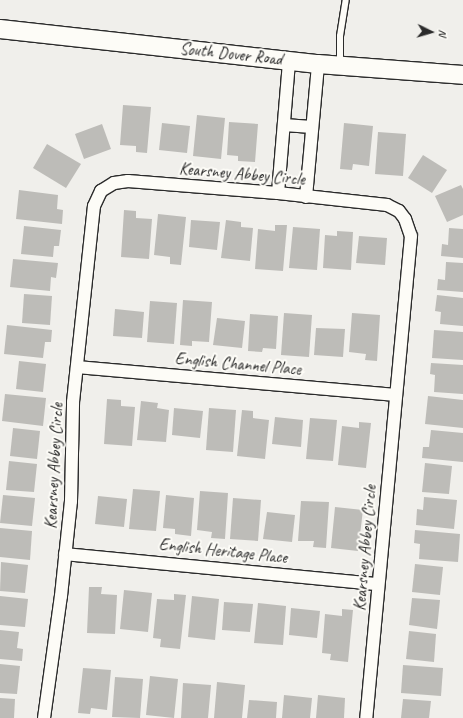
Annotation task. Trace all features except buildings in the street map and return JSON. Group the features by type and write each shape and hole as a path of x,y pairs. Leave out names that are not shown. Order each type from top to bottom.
{"street":[{"name":"South Dover Road","path":"0,28 318,64 340,64 463,75"},
{"path":"278,193 289,61"},
{"path":"306,197 318,64"},
{"path":"284,125 312,127"},
{"name":"Kearsney Abbey Circle","path":"44,718 61,596 71,501 73,402 94,206 101,191 114,183 128,181 278,193 387,205 399,211 404,220 411,236 366,718"},
{"name":"English Channel Place","path":"77,367 396,395"},
{"name":"English Heritage Place","path":"65,554 378,584"}],"lane":[{"path":"340,64 340,36 346,0"}]}
